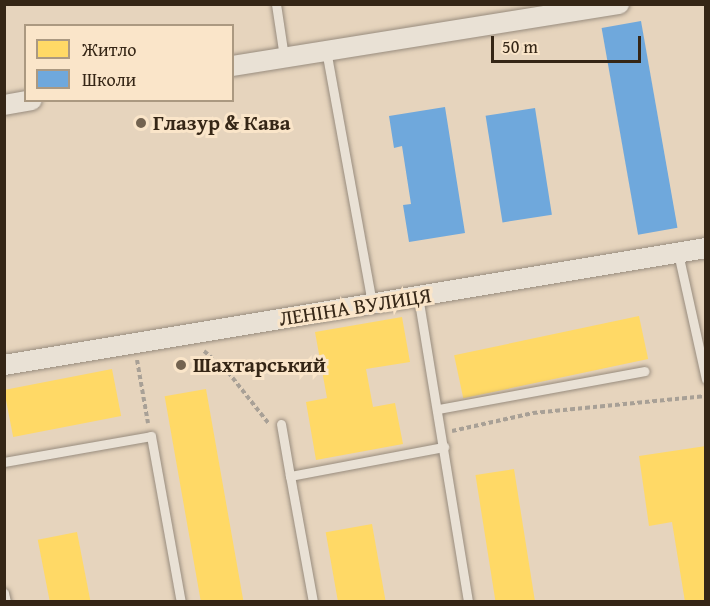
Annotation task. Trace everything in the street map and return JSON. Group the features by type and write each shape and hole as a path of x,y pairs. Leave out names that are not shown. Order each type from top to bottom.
{"street":[{"path":"234,66 619,4"},
{"path":"4,105 24,101"},
{"name":"ЛЕНІНА ВУЛИЦЯ","path":"4,365 705,248"}],"lane":[{"path":"276,4 284,57"},
{"path":"326,50 372,303"},
{"path":"678,253 705,379"},
{"path":"418,296 468,602"},
{"path":"438,409 645,371"},
{"path":"281,424 313,602"},
{"path":"4,462 151,436 181,602"},
{"path":"290,476 444,447"},
{"path":"4,592 6,602"}],"path":[{"path":"187,335 228,372 284,443"},
{"path":"134,344 151,436"},
{"path":"442,433 532,414 705,396"}],"building: Житло":[{"path":"639,316 648,359 463,398 454,355"},
{"path":"402,317 410,362 366,369 373,407 395,403 403,444 316,460 306,402 327,398 315,332"},
{"path":"112,369 121,416 13,437 4,390"},
{"path":"206,389 244,602 201,602 165,396"},
{"path":"706,446 706,602 685,602 672,522 649,526 639,456"},
{"path":"514,469 535,602 496,602 475,475"},
{"path":"372,524 386,602 338,602 326,532"},
{"path":"77,532 91,602 50,602 38,540"}],"building: Школи":[{"path":"641,21 677,228 638,235 602,28"},
{"path":"445,107 465,233 409,242 403,205 411,204 402,146 394,148 389,116"},
{"path":"535,108 552,215 503,222 486,116"}],"place":[{"name":"Глазур & Кава","path":"141,123"},
{"name":"Шахтарський","path":"181,365"}]}
